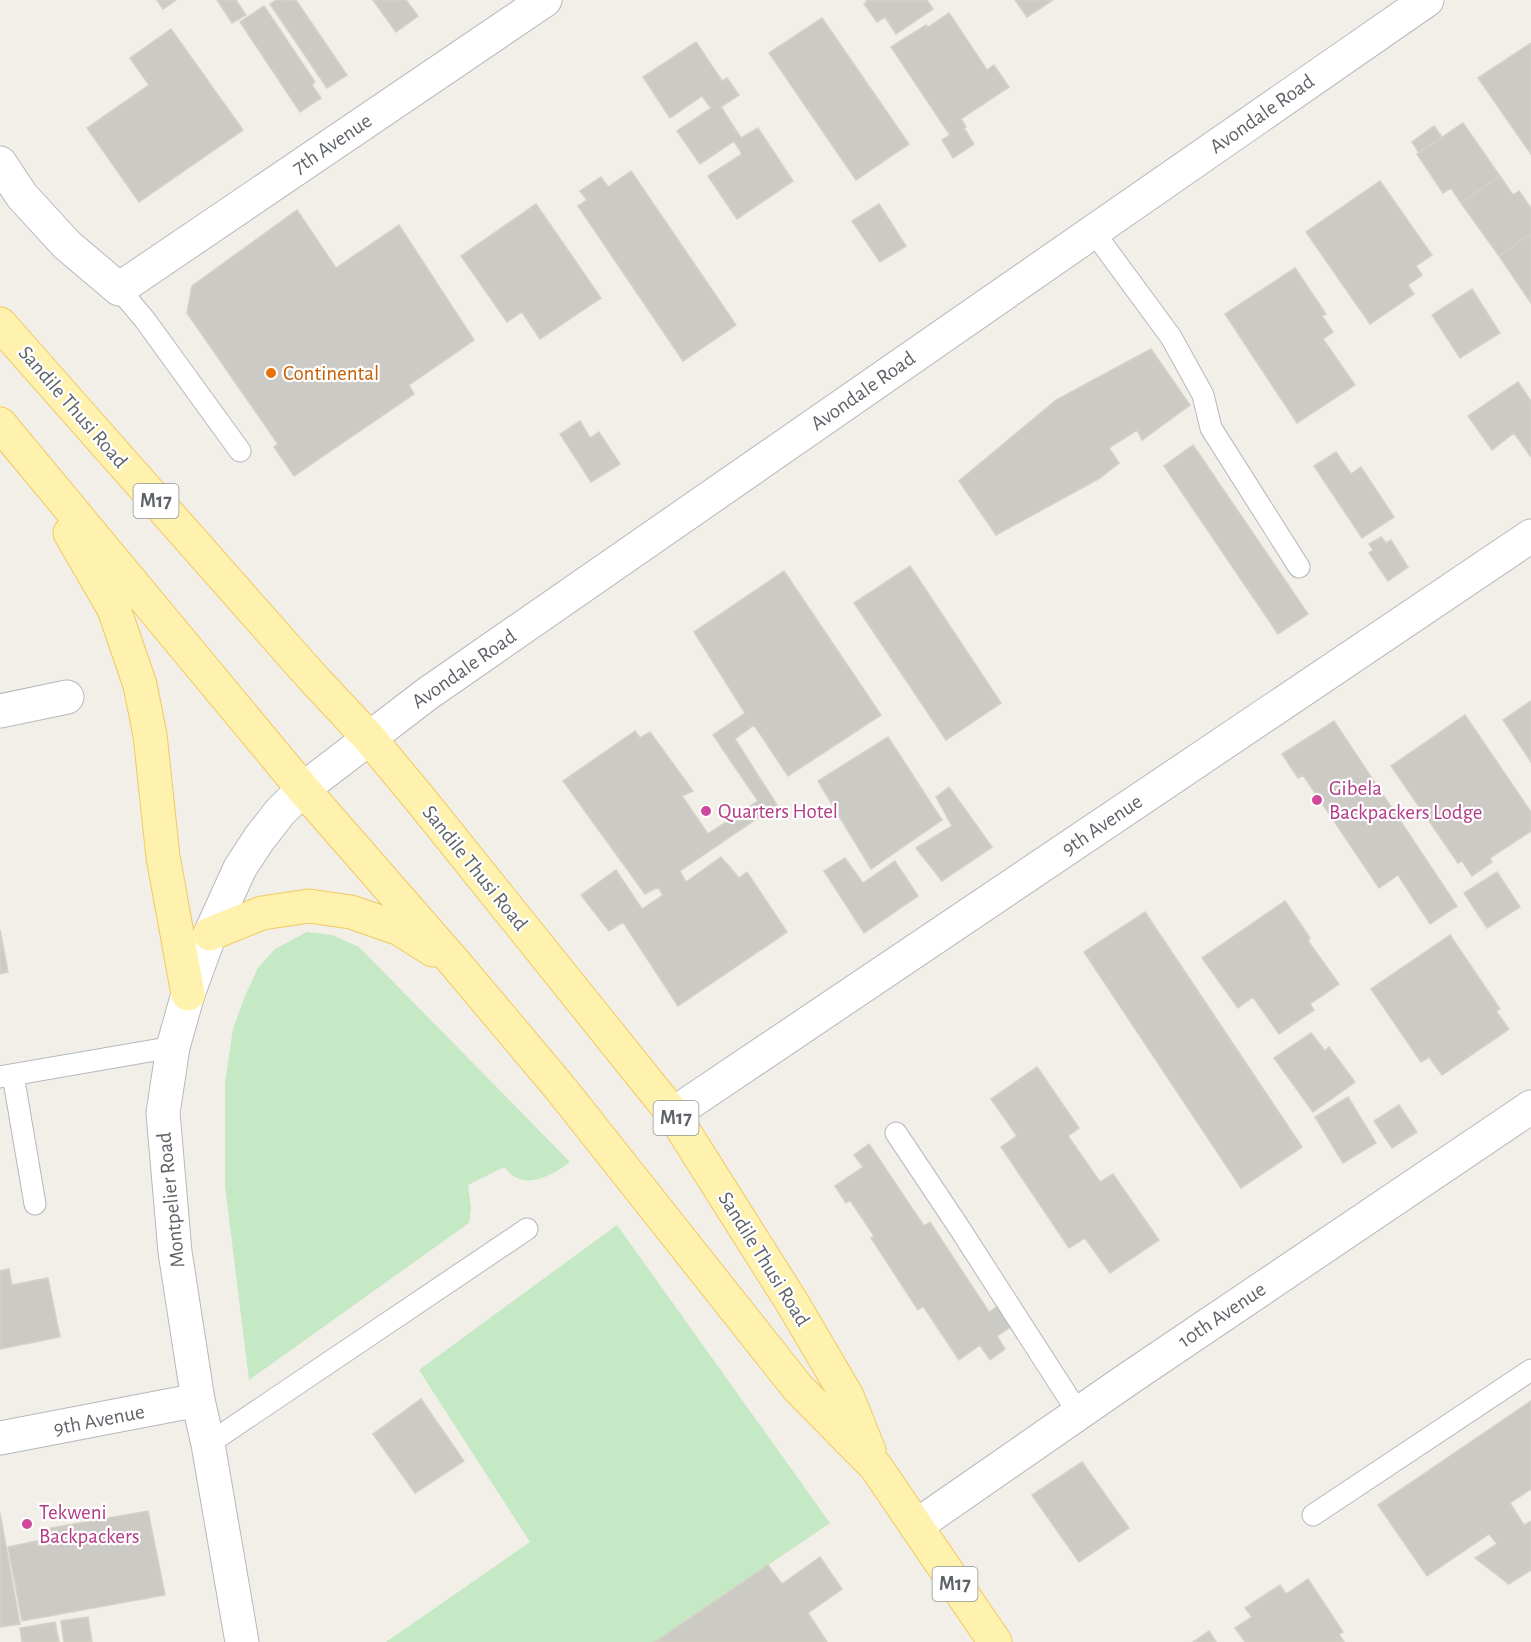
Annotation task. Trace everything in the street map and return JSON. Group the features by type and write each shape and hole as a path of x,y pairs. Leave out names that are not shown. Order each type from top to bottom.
{"main road":[{"name":"Sandile Thusi Road","path":"0,324 312,677 370,739 673,1114 793,1304 847,1396 876,1467"},
{"name":"Sandile Thusi Road","path":"0,424 303,789 561,1089 798,1388 876,1467 995,1642"},
{"path":"21,449 114,609 140,685 150,735 163,857 188,994"},
{"path":"210,934 262,913 309,906 351,912 400,930 455,963"}],"street":[{"name":"7th Avenue","path":"119,289 545,0"},
{"name":"Avondale Road","path":"303,789 427,694 1427,0"},
{"path":"0,163 22,196 67,245 119,289"},
{"name":"9th Avenue","path":"673,1114 1531,536"},
{"path":"0,711 67,697"},
{"name":"Montpelier Road","path":"242,1642 208,1444 198,1401 175,1252 163,1113 173,1047 188,994 210,934 246,858 280,812 303,789"},
{"name":"10th Avenue","path":"916,1526 1531,1107"},
{"name":"9th Avenue","path":"0,1438 198,1401"}],"lane":[{"path":"1094,231 1171,337 1203,395 1211,428 1299,567"},
{"path":"119,289 151,327 240,451"},
{"path":"35,1204 7,1076 173,1047"},
{"path":"896,1134 960,1229 1078,1414"},
{"path":"208,1444 527,1228"},
{"path":"1313,1515 1531,1370"}],"green space":[{"path":"307,932 332,935 359,947 570,1162 536,1180 522,1180 504,1167 468,1185 471,1208 469,1223 249,1380 225,1186 225,1083 233,1029 258,968 275,949"},
{"path":"617,1225 830,1523 655,1642 386,1642 530,1542 419,1370"}],"building":[{"path":"157,0 176,0 163,9"},
{"path":"217,0 236,0 246,15 232,23"},
{"path":"276,0 296,0 347,75 327,88 270,4"},
{"path":"373,0 406,0 418,16 396,32"},
{"path":"866,0 927,0 933,9 896,34 885,17 877,22 864,4"},
{"path":"1015,0 1053,0 1027,17"},
{"path":"264,6 315,82 312,85 321,98 300,112 240,22"},
{"path":"949,13 987,70 994,65 1009,87 961,119 974,144 953,158 942,140 950,135 891,47"},
{"path":"822,18 909,144 856,180 769,53"},
{"path":"171,29 243,130 139,202 87,128 149,85 130,58"},
{"path":"696,42 722,81 727,78 739,95 721,107 741,138 758,128 793,181 737,219 708,176 742,154 734,141 700,164 677,131 711,108 702,96 670,118 643,77"},
{"path":"1531,43 1531,154 1478,78"},
{"path":"1463,123 1500,176 1461,203 1451,188 1443,193 1417,154"},
{"path":"1434,126 1442,137 1419,153 1412,142"},
{"path":"631,171 736,325 683,361 578,206 587,200 580,191 601,177 608,187"},
{"path":"1500,176 1513,195 1519,191 1531,208 1531,234 1499,256 1461,203"},
{"path":"1380,181 1432,255 1416,266 1422,275 1408,285 1414,294 1370,324 1306,232"},
{"path":"536,204 601,298 540,339 522,312 507,322 461,256"},
{"path":"879,204 906,246 880,262 852,221"},
{"path":"297,210 336,268 399,225 474,340 409,385 414,394 294,476 274,447 278,444 187,313 192,286"},
{"path":"1531,234 1531,303 1499,256"},
{"path":"1295,268 1326,314 1322,316 1333,332 1323,339 1355,385 1297,423 1225,314"},
{"path":"1472,289 1500,333 1460,358 1432,315"},
{"path":"1151,349 1190,405 1142,440 1137,430 1109,448 1119,463 1100,478 996,535 959,481 1056,400"},
{"path":"1518,382 1531,401 1531,457 1514,433 1492,450 1468,416"},
{"path":"580,421 590,438 599,432 620,464 591,482 560,434"},
{"path":"1193,445 1308,614 1278,634 1164,466"},
{"path":"1336,452 1351,474 1361,467 1394,517 1362,538 1314,466"},
{"path":"1381,537 1386,543 1391,540 1408,567 1388,581 1369,553 1373,550 1369,544"},
{"path":"910,566 1001,703 946,740 854,603"},
{"path":"784,571 881,715 788,776 754,725 735,739 777,805 680,871 686,882 721,857 739,878 747,872 787,932 678,1006 623,922 609,931 581,895 616,870 642,909 663,895 658,887 645,894 563,781 635,731 640,738 650,732 693,791 682,796 708,834 758,801 713,735 745,713 694,632"},
{"path":"1531,701 1531,762 1503,720"},
{"path":"1465,715 1531,812 1531,831 1490,858 1492,862 1472,876 1462,861 1458,863 1391,766"},
{"path":"1334,721 1457,906 1430,924 1398,875 1379,888 1303,775 1298,778 1282,754"},
{"path":"888,737 942,820 871,869 818,781"},
{"path":"949,787 992,847 942,881 916,848 952,826 936,797"},
{"path":"845,858 863,883 895,861 918,896 864,933 824,871"},
{"path":"1497,872 1520,907 1487,928 1464,893"},
{"path":"1285,901 1310,938 1308,941 1339,984 1310,1004 1314,1010 1279,1034 1253,997 1238,1008 1202,958"},
{"path":"1145,912 1302,1147 1241,1188 1084,952"},
{"path":"0,930 8,972 0,974"},
{"path":"1450,935 1500,1009 1496,1011 1509,1029 1442,1075 1429,1057 1421,1062 1371,989"},
{"path":"1311,1033 1325,1051 1329,1047 1355,1082 1313,1112 1274,1058"},
{"path":"1037,1067 1079,1128 1068,1136 1100,1182 1113,1174 1159,1240 1110,1273 1085,1238 1069,1248 1001,1147 1017,1136 991,1099"},
{"path":"1348,1097 1376,1143 1343,1163 1315,1117"},
{"path":"1399,1105 1417,1132 1392,1148 1374,1121"},
{"path":"869,1144 924,1226 930,1222 989,1312 998,1306 1012,1326 997,1336 1005,1349 990,1360 980,1345 959,1360 923,1306 918,1310 871,1238 874,1236 850,1200 846,1203 835,1186 863,1167 854,1155"},
{"path":"9,1269 12,1285 48,1278 60,1337 0,1349 0,1271"},
{"path":"421,1399 464,1461 415,1493 373,1434"},
{"path":"1531,1401 1531,1489 1510,1503 1524,1525 1531,1521 1531,1570 1509,1584 1475,1558 1497,1544 1489,1534 1427,1576 1378,1505"},
{"path":"1082,1462 1129,1528 1079,1562 1032,1495"},
{"path":"148,1511 165,1595 22,1621 8,1547 37,1541 38,1546 48,1545 45,1529"},
{"path":"0,1513 20,1624 0,1627"},
{"path":"820,1557 842,1589 808,1613 827,1642 655,1642 768,1565 782,1584"},
{"path":"1308,1579 1343,1632 1339,1634 1344,1642 1245,1642 1235,1628 1252,1617 1245,1608 1280,1585 1286,1594"},
{"path":"88,1617 92,1642 64,1642 61,1621"},
{"path":"55,1622 59,1642 22,1642 20,1628"},
{"path":"1209,1631 1216,1642 1193,1642"}],"place":[{"name":"Continental","path":"271,373"},
{"name":"Gibela Backpackers Lodge","path":"1317,800"},
{"name":"Quarters Hotel","path":"706,811"},
{"name":"Tekweni Backpackers","path":"27,1524"}]}
